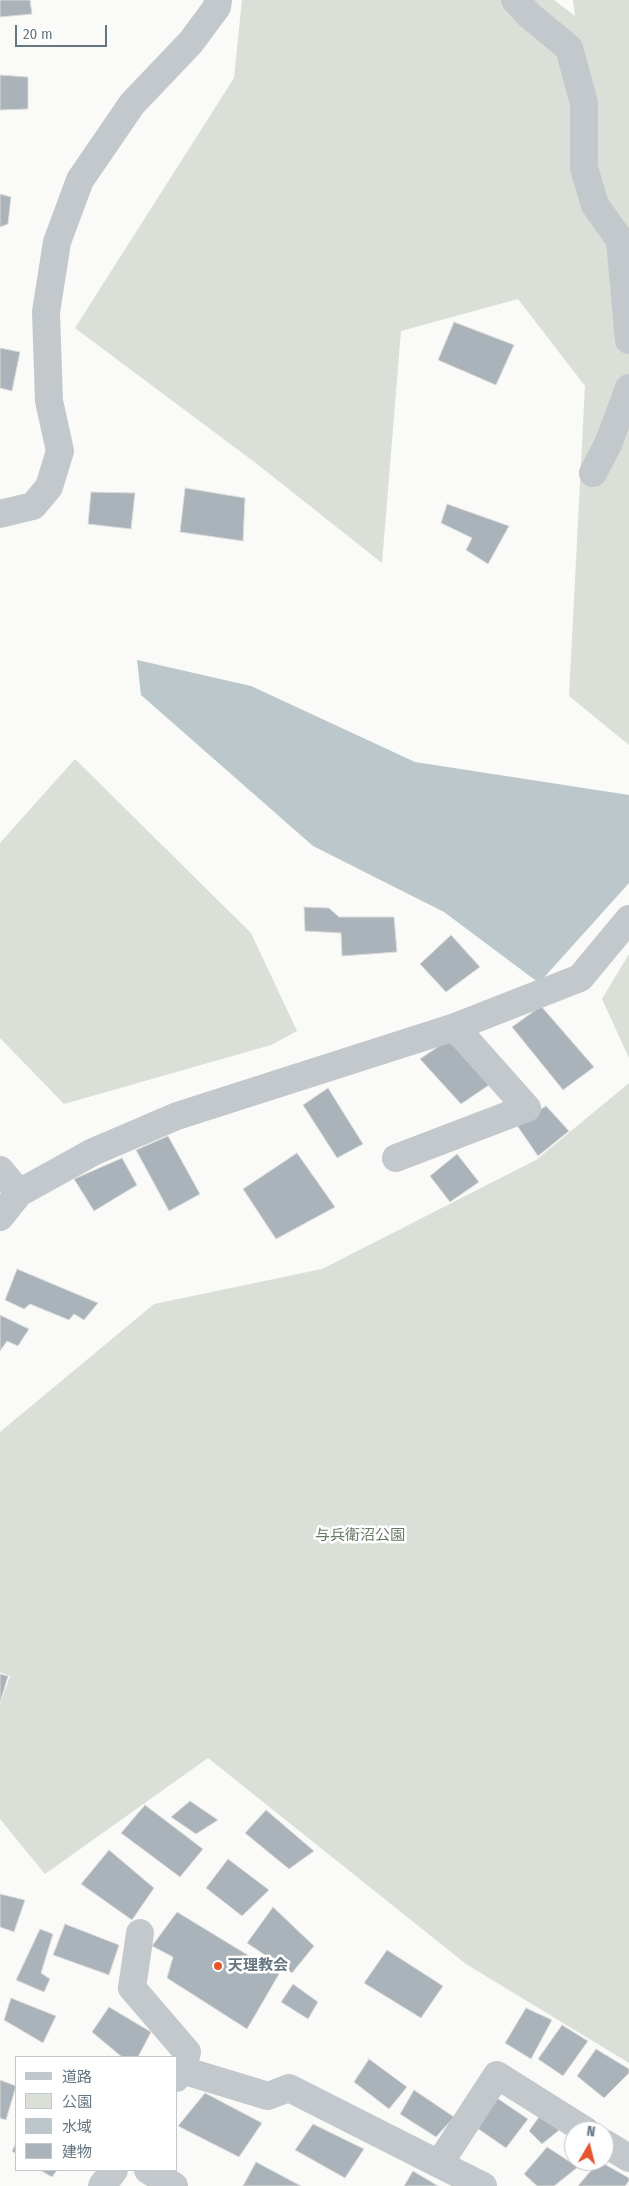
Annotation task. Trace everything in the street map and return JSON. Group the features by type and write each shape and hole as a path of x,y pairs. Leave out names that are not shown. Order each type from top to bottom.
{"street":[{"path":"0,514 33,506 49,487 60,451 49,401 46,312 57,242 80,180 132,104 191,42 216,6 218,0"},
{"path":"515,0 529,15 569,48 584,103 584,168 595,205 620,240 629,340"},
{"path":"593,473 609,442 629,388"},
{"path":"0,1217 19,1193 93,1152 177,1116 455,1027 580,978 629,918"},
{"path":"396,1158 527,1108 455,1027"},
{"path":"0,1170 19,1193"},
{"path":"140,1933 132,1988 187,2052 179,2074 268,2096 289,2088 483,2186"},
{"path":"439,2164 497,2075 570,2121"},
{"path":"614,2149 629,2158"},
{"path":"102,2186 113,2171"},
{"path":"150,2171 174,2186"}],"green space":[{"path":"242,0 554,0 575,16 573,0 629,0 629,745 569,696 585,386 518,299 401,331 382,563 257,464 75,328 234,78"},
{"path":"75,759 251,933 297,1031 271,1045 64,1104 0,1038 0,843"},
{"path":"629,954 629,1058 602,999"},
{"name":"与兵衛沼公園","path":"629,1083 629,2063 466,1964 208,1758 45,1874 0,1819 0,1705 10,1676 0,1672 0,1432 154,1304 322,1269 536,1160"}],"water":[{"path":"137,660 251,686 415,762 629,795 629,883 539,983 444,912 313,846 141,695"}],"building":[{"path":"0,0 30,0 32,14 0,17"},
{"path":"0,75 28,77 28,109 0,110"},
{"path":"0,194 11,197 8,224 0,227"},
{"path":"454,322 514,345 496,385 438,360"},
{"path":"0,348 20,352 12,391 0,388"},
{"path":"185,488 245,498 243,541 180,532"},
{"path":"91,492 135,493 131,529 88,524"},
{"path":"447,504 509,526 488,564 466,550 472,538 441,523"},
{"path":"304,907 329,908 339,917 394,917 397,952 342,956 341,933 305,931"},
{"path":"451,935 480,967 446,992 420,964"},
{"path":"541,1006 594,1067 563,1090 512,1027"},
{"path":"448,1040 489,1085 461,1104 420,1059"},
{"path":"328,1088 363,1144 337,1158 303,1105"},
{"path":"546,1106 569,1131 538,1156 516,1124"},
{"path":"168,1136 200,1194 169,1211 136,1150"},
{"path":"297,1153 335,1207 276,1239 243,1189"},
{"path":"457,1154 479,1182 450,1202 430,1176"},
{"path":"122,1158 137,1185 94,1211 74,1179"},
{"path":"17,1269 98,1303 84,1320 74,1314 69,1320 30,1304 24,1309 5,1300"},
{"path":"0,1315 29,1329 18,1346 7,1341 0,1351"},
{"path":"0,1674 8,1676 0,1703"},
{"path":"190,1801 218,1820 196,1834 171,1817"},
{"path":"145,1805 203,1849 180,1877 121,1833"},
{"path":"266,1810 314,1851 289,1869 245,1833"},
{"path":"109,1850 154,1888 132,1920 81,1884"},
{"path":"228,1859 269,1890 242,1916 206,1888"},
{"path":"0,1894 25,1900 14,1932 0,1927"},
{"path":"273,1907 314,1946 292,1973 247,1943"},
{"name":"天理教会","path":"177,1912 279,1974 247,2029 167,1978 173,1957 152,1946"},
{"path":"65,1924 119,1945 109,1975 53,1955"},
{"path":"40,1929 53,1934 41,1973 50,1979 44,1992 16,1980"},
{"path":"387,1950 443,1986 421,2018 364,1983"},
{"path":"293,1984 318,2002 308,2019 281,2002"},
{"path":"11,1998 56,2016 43,2043 4,2020"},
{"path":"109,2007 151,2032 139,2056 121,2056 92,2032"},
{"path":"526,2008 552,2020 531,2059 505,2043"},
{"path":"562,2025 588,2041 563,2076 538,2059"},
{"path":"596,2049 629,2069 629,2073 604,2098 577,2076"},
{"path":"369,2059 407,2087 389,2109 354,2082"},
{"path":"0,2080 15,2086 15,2089 6,2120 0,2118"},
{"path":"414,2090 454,2117 436,2137 400,2114"},
{"path":"205,2093 262,2123 239,2157 178,2126"},
{"path":"494,2096 528,2119 506,2148 477,2128"},
{"path":"541,2114 563,2127 542,2144 529,2131"},
{"path":"313,2124 364,2149 345,2178 295,2150"},
{"path":"547,2147 564,2158 564,2171 573,2171 554,2186 537,2186 524,2174"},
{"path":"256,2162 301,2186 243,2186"},
{"path":"614,2170 629,2178 625,2186 578,2186 591,2171"},
{"path":"42,2171 56,2171 52,2177"},
{"path":"413,2171 438,2186 404,2186"}],"place":[{"name":"天理教会","path":"218,1966"}]}
